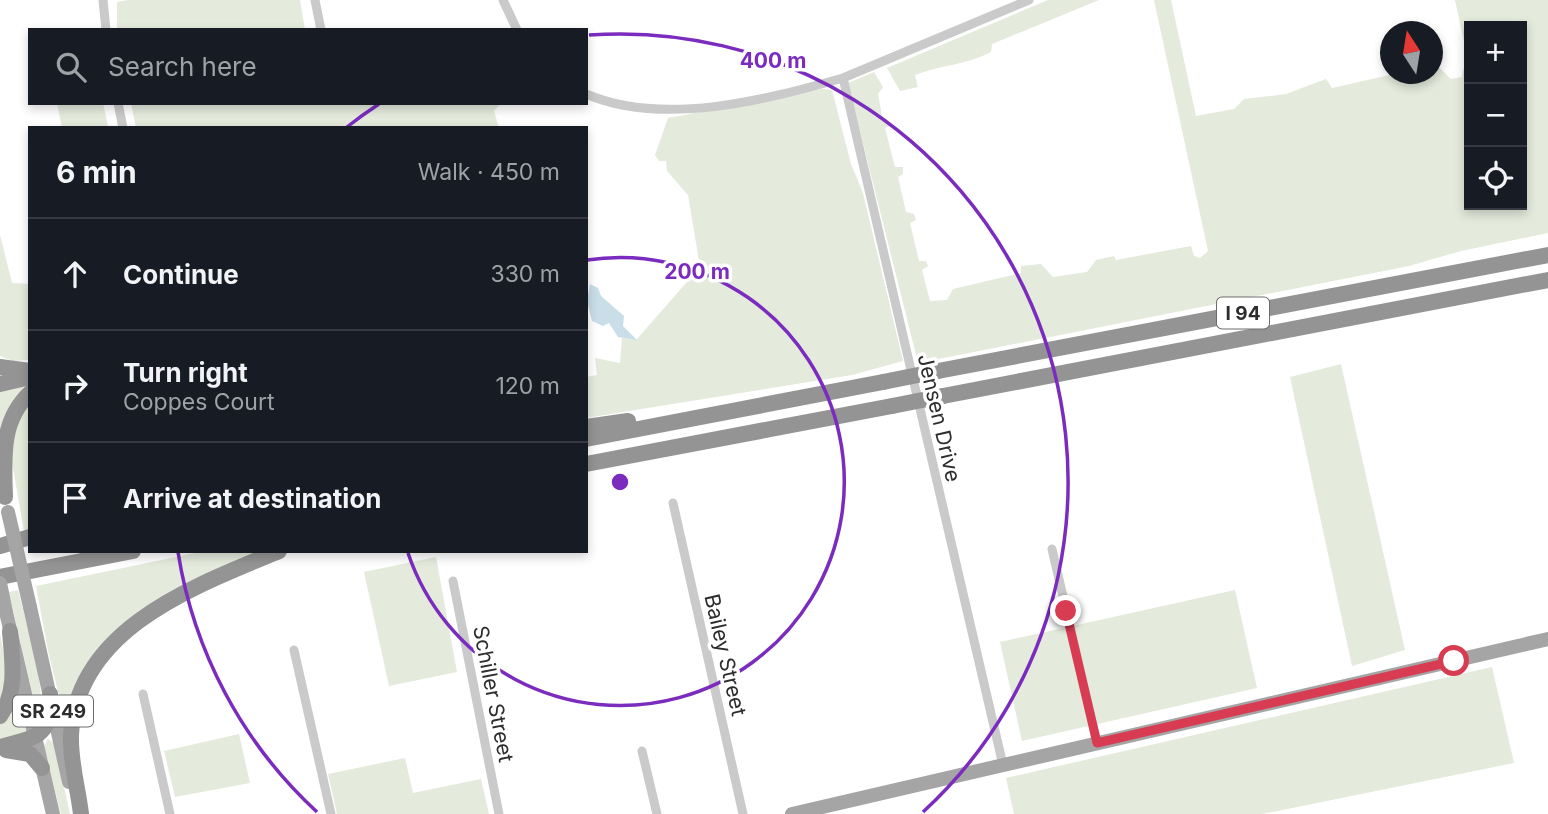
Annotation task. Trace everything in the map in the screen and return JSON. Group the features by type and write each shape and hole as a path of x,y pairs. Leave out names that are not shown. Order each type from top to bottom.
{"highway":[{"name":"I 94","path":"588,439 1548,254"},
{"name":"I 94","path":"591,464 1548,280"},
{"path":"0,367 28,371"},
{"path":"0,384 28,377"},
{"path":"588,427 783,393 862,386"},
{"path":"7,505 5,436 16,407 28,395"},
{"path":"0,549 28,538"},
{"path":"0,549 28,546"},
{"path":"0,577 122,553"},
{"path":"81,814 71,732 86,680 99,659 117,638 156,610 275,553"},
{"path":"0,584 47,576 91,559"},
{"path":"0,716 11,693 13,675 10,631"},
{"path":"0,748 35,738 48,723 50,694"},
{"path":"0,748 30,754 43,768"}],"main road":[{"name":"SR 249","path":"0,475 76,814"},
{"name":"SR 249","path":"0,584 53,814"},
{"path":"792,814 1548,639"}],"street":[{"path":"103,0 106,28"},
{"path":"315,0 321,28"},
{"path":"503,0 516,28"},
{"path":"588,94 616,104 663,111 741,100 842,78 1028,0"},
{"name":"Jensen Drive","path":"842,78 1003,765"},
{"path":"118,105 123,126"},
{"name":"Bailey Street","path":"673,503 743,814"},
{"path":"1052,549 1097,743"},
{"name":"Schiller Street","path":"453,581 499,814"},
{"path":"294,650 331,814"},
{"path":"143,694 170,814"},
{"path":"642,751 657,814"}],"shaded area":[{"path":"300,0 305,28 117,28 117,2"},
{"path":"1048,0 1099,0 992,44 991,52 982,56 915,75 918,87 900,91 887,68"},
{"path":"1154,0 1171,0 1196,116 1234,109 1244,99 1286,94 1326,79 1332,88 1380,77 1380,84 1443,84 1443,71 1451,79 1462,77 1464,69 1464,210 1527,210 1527,21 1464,21 1464,42 1455,0 1548,0 1548,233 1461,251 1409,266 918,363 848,83 874,72 883,87 878,94 883,121 890,122 890,126 885,128 895,167 903,167 903,174 898,177 906,212 914,214 916,220 910,223 919,261 926,261 928,266 922,270 930,301 947,300 953,289 1021,273 1021,266 1041,264 1053,277 1087,272 1096,260 1114,256 1116,260 1191,246 1194,256 1200,258 1208,251"},
{"path":"822,89 832,90 851,164 863,193 903,361 852,375 588,418 588,377 597,375 595,358 620,363 622,338 637,339 700,267 688,195 667,171 666,161 659,161 655,155 668,118"},
{"path":"57,105 103,105 108,126 62,126"},
{"path":"131,105 499,105 494,111 498,126 136,126"},
{"path":"0,235 12,283 28,284 28,360 13,361 0,356"},
{"path":"1341,364 1405,650 1352,666 1290,377"},
{"path":"28,381 28,392 0,435 0,388"},
{"path":"28,405 28,530 24,531 10,451 11,435"},
{"path":"195,553 263,553 126,625 65,720 36,586"},
{"path":"436,557 457,672 389,686 364,572"},
{"path":"18,590 39,677 41,710 38,718 9,592"},
{"path":"1235,590 1257,688 1022,741 1000,642"},
{"path":"0,634 7,669 0,708"},
{"path":"1492,667 1514,763 1262,814 1014,814 1006,778"},
{"path":"16,687 30,732 0,741 0,723"},
{"path":"239,734 250,783 175,797 164,751"},
{"path":"48,739 54,743 70,814 61,814 44,746"},
{"path":"405,758 413,793 481,779 489,814 337,814 328,774"}],"water":[{"path":"590,284 598,288 601,296 624,316 623,326 637,340 618,337 609,323 603,326 592,321 588,295"}],"route":[{"path":"1066,611 1097,743 1454,661"}]}
